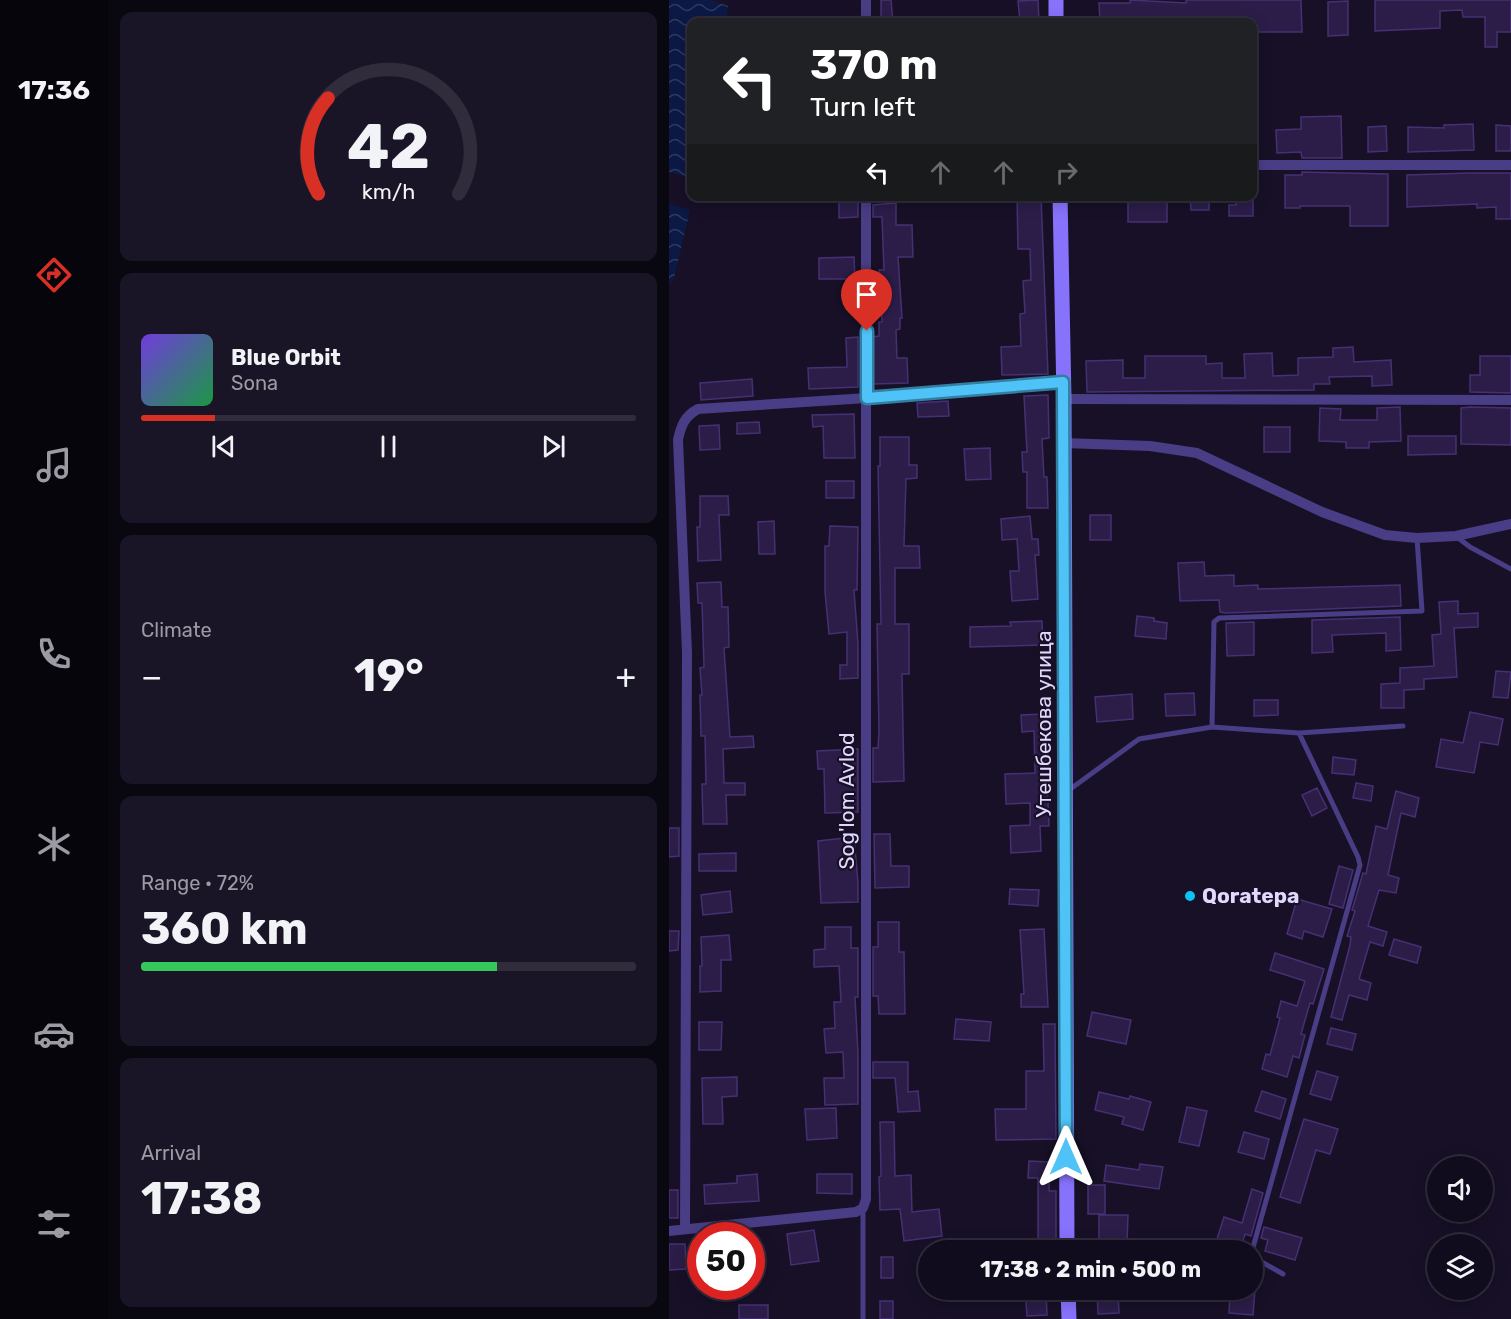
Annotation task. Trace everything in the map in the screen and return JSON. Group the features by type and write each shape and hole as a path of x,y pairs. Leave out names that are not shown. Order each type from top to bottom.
{"main road":[{"path":"1056,0 1056,18"},
{"name":"Утешбекова улица","path":"1061,201 1067,1240"},
{"path":"1068,1300 1069,1319"}],"street":[{"path":"866,0 866,18"},
{"path":"1257,165 1511,165"},
{"name":"Sog'lom Avlod","path":"863,1208 866,1199 866,201"},
{"path":"685,1229 687,652 678,440 680,427 687,415 699,409 1063,382"},
{"path":"1063,399 1511,400"},
{"path":"1064,443 1150,446 1197,453 1322,512 1385,535 1417,538 1456,536 1511,524"},
{"path":"669,1231 856,1212 863,1208"}],"lane":[{"path":"1456,536 1470,547 1511,569"},
{"path":"1212,727 1213,622 1219,618 1422,611 1417,538"},
{"path":"1065,793 1139,740 1212,727 1299,733 1403,726"},
{"path":"1255,1240 1360,865 1299,733"},
{"path":"863,1208 863,1319"},
{"path":"1263,1263 1283,1274"}],"water":[{"path":"669,0 711,0 728,6 726,18 687,18 687,177 669,172"},
{"path":"669,204 690,210 674,278 669,285"}],"building":[{"path":"881,0 891,0 893,18 881,18"},
{"path":"1038,0 1039,18 1020,18 1018,1"},
{"path":"1130,0 1186,3 1186,0 1301,0 1302,32 1257,32 1257,18 1100,18 1099,3 1130,3"},
{"path":"1375,0 1511,0 1511,32 1497,32 1497,47 1485,47 1485,17 1463,17 1462,10 1440,11 1440,28 1375,31"},
{"path":"1348,1 1348,35 1328,36 1328,2"},
{"path":"1341,116 1342,158 1302,158 1301,152 1277,153 1276,130 1301,129 1301,117"},
{"path":"1473,124 1474,150 1408,152 1408,127 1444,128 1444,125"},
{"path":"1496,125 1511,126 1511,151 1496,151"},
{"path":"1386,126 1387,151 1368,152 1368,127"},
{"path":"1302,172 1388,174 1388,226 1350,226 1350,206 1285,208 1285,175 1302,175"},
{"path":"1511,173 1511,219 1496,219 1496,207 1477,208 1477,204 1407,207 1407,175"},
{"path":"839,201 858,201 858,217 839,218"},
{"path":"1017,201 1041,201 1048,374 1002,375 1001,347 1021,346 1020,314 1025,313 1023,281 1031,280 1030,249 1018,249"},
{"path":"1128,201 1167,201 1167,222 1128,222"},
{"path":"1190,201 1209,201 1209,210 1191,210"},
{"path":"1236,201 1253,201 1253,216 1229,216 1229,205 1236,205"},
{"path":"896,203 896,225 912,225 913,257 898,257 902,318 900,318 900,329 896,330 897,358 907,358 908,383 873,384 873,337 879,336 879,322 882,322 879,270 884,270 882,217 873,217 873,205"},
{"path":"854,257 855,279 819,279 819,258"},
{"path":"858,337 858,387 809,389 808,368 847,367 846,338"},
{"path":"1353,347 1354,362 1391,360 1392,385 1372,386 1372,376 1329,377 1330,384 1314,384 1314,390 1087,392 1086,361 1123,360 1123,378 1145,378 1145,356 1206,356 1206,364 1222,363 1222,378 1245,378 1244,354 1272,353 1273,376 1298,375 1298,358 1333,357 1333,348"},
{"path":"1480,356 1511,356 1511,393 1470,392 1470,375 1480,375"},
{"path":"752,379 753,396 701,400 700,383"},
{"path":"1048,395 1049,438 1042,439 1048,508 1027,508 1027,472 1023,472 1022,452 1027,452 1024,396"},
{"path":"948,401 949,416 918,417 917,403"},
{"path":"1400,407 1401,441 1369,442 1369,448 1346,448 1346,442 1319,441 1320,408 1341,409 1340,420 1377,420 1377,408"},
{"path":"1461,408 1511,408 1511,445 1461,444"},
{"path":"854,414 855,458 824,458 823,426 813,427 812,415"},
{"path":"759,422 760,433 737,434 737,423"},
{"path":"719,425 720,449 700,450 699,426"},
{"path":"1264,427 1290,427 1290,452 1264,452"},
{"path":"1408,436 1456,436 1456,454 1408,455"},
{"path":"880,437 909,437 909,465 917,465 917,478 906,479 904,546 919,546 920,568 895,568 895,624 909,624 909,674 902,674 904,781 873,782 873,748 878,748 879,732 877,624 881,624 878,466 880,466"},
{"path":"990,448 991,479 966,480 964,449"},
{"path":"826,481 854,481 854,498 826,498"},
{"path":"700,496 728,496 729,515 719,515 721,560 698,561 697,527 700,527"},
{"path":"1090,515 1111,515 1111,540 1090,540"},
{"path":"1030,516 1032,539 1038,539 1039,555 1035,555 1038,599 1012,601 1010,571 1019,571 1017,539 1002,540 1001,519"},
{"path":"774,521 775,554 759,554 758,522"},
{"path":"830,526 858,527 857,590 854,590 858,678 840,679 840,665 847,665 847,632 829,634 825,592 825,546 829,546"},
{"path":"1204,562 1205,576 1234,575 1234,586 1258,585 1258,589 1400,585 1401,606 1226,613 1220,612 1219,600 1180,601 1178,563"},
{"path":"721,582 722,607 728,607 729,647 724,648 730,737 753,736 754,747 723,749 724,783 745,783 745,795 726,795 727,824 703,824 702,784 706,784 705,736 701,736 700,668 704,667 702,603 698,603 697,583"},
{"path":"1458,601 1458,614 1478,613 1478,627 1454,628 1457,677 1424,679 1424,689 1404,690 1404,708 1381,708 1381,684 1400,683 1400,668 1434,666 1432,635 1441,634 1439,602"},
{"path":"1137,616 1154,618 1154,621 1167,623 1166,639 1135,636"},
{"path":"1400,617 1401,650 1386,651 1386,633 1332,635 1333,652 1312,653 1312,620"},
{"path":"1042,621 1043,645 970,647 970,627 1011,626 1010,622"},
{"path":"1254,622 1254,655 1227,656 1226,623"},
{"path":"1496,671 1511,672 1508,698 1493,697"},
{"path":"1194,693 1195,715 1166,716 1165,694"},
{"path":"1132,694 1133,719 1097,722 1095,697"},
{"path":"1254,700 1278,700 1278,715 1254,716"},
{"path":"1470,712 1503,719 1498,745 1480,742 1474,773 1436,767 1441,739 1463,743"},
{"path":"1044,714 1049,826 1040,826 1041,851 1011,853 1010,826 1030,825 1030,803 1006,804 1005,774 1035,773 1034,731 1022,732 1021,715"},
{"path":"858,749 858,812 825,813 824,769 818,769 817,751"},
{"path":"1333,757 1356,760 1354,775 1332,773"},
{"path":"1356,783 1373,786 1371,801 1353,798"},
{"path":"1317,788 1327,808 1312,816 1302,795"},
{"path":"1396,791 1419,798 1415,817 1401,813 1388,875 1399,878 1396,893 1379,890 1368,926 1387,932 1383,946 1370,942 1359,979 1371,983 1367,1000 1349,995 1342,1020 1331,1017 1350,945 1351,937 1347,936 1355,911 1352,910 1363,873 1366,874 1376,826 1387,829"},
{"path":"669,828 679,828 679,856 669,857"},
{"path":"874,834 890,834 891,866 909,866 909,887 875,888"},
{"path":"854,837 858,902 821,903 818,841"},
{"path":"736,853 736,871 699,871 699,854"},
{"path":"1339,866 1353,870 1343,908 1329,904"},
{"path":"1010,889 1039,890 1038,906 1009,904"},
{"path":"730,891 732,912 703,915 701,895"},
{"path":"1297,899 1332,909 1323,937 1304,931 1302,939 1287,934"},
{"path":"878,922 899,922 899,952 904,952 905,1014 879,1014 878,996 873,996 873,947 878,947"},
{"path":"825,927 851,927 851,948 858,948 858,997 855,997 858,1104 825,1105 824,1078 844,1078 843,1052 826,1053 824,1029 835,1028 834,1002 841,1002 839,966 814,967 814,950 825,949"},
{"path":"1044,929 1048,1007 1021,1007 1021,994 1024,994 1020,930"},
{"path":"669,931 679,931 678,950 669,951"},
{"path":"729,935 731,960 721,960 721,991 700,992 701,937"},
{"path":"1394,939 1421,947 1417,963 1389,955"},
{"path":"1275,953 1324,969 1313,1004 1310,1003 1301,1034 1305,1035 1299,1058 1293,1056 1287,1077 1262,1069 1266,1054 1270,1055 1280,1018 1277,1017 1281,1001 1297,1006 1305,981 1270,970"},
{"path":"1092,1012 1131,1020 1126,1044 1087,1036"},
{"path":"956,1019 991,1022 989,1041 954,1039"},
{"path":"699,1022 722,1022 721,1050 699,1050"},
{"path":"1043,1024 1055,1024 1056,1139 996,1140 995,1109 1026,1109 1026,1071 1044,1071"},
{"path":"1331,1028 1356,1034 1352,1050 1327,1044"},
{"path":"873,1062 908,1062 908,1092 918,1091 920,1111 898,1112 895,1078 873,1078"},
{"path":"1317,1071 1338,1077 1331,1100 1310,1094"},
{"path":"737,1077 737,1096 722,1097 723,1124 703,1124 702,1078"},
{"path":"1262,1091 1286,1099 1280,1119 1255,1111"},
{"path":"1099,1092 1129,1099 1130,1096 1151,1102 1143,1130 1122,1124 1124,1117 1095,1110"},
{"path":"1187,1107 1207,1111 1199,1146 1179,1142"},
{"path":"836,1108 837,1138 807,1140 805,1109"},
{"path":"1304,1119 1338,1129 1330,1154 1316,1150 1300,1203 1280,1197"},
{"path":"880,1122 894,1122 895,1176 911,1175 912,1212 939,1209 942,1236 904,1241 900,1209 880,1210"},
{"path":"1244,1132 1269,1139 1264,1159 1238,1152"},
{"path":"1029,1161 1050,1162 1049,1191 1056,1191 1056,1240 1038,1240 1038,1178 1028,1178"},
{"path":"1140,1164 1163,1167 1159,1189 1104,1181 1106,1165 1139,1170"},
{"path":"757,1174 759,1201 705,1204 704,1185 737,1183 737,1176"},
{"path":"817,1174 852,1174 852,1194 817,1193"},
{"path":"1088,1185 1105,1185 1105,1214 1088,1214"},
{"path":"1252,1189 1263,1193 1251,1236 1245,1234 1243,1240 1217,1239 1224,1217 1242,1223"},
{"path":"669,1190 678,1190 678,1218 669,1218"},
{"path":"1099,1215 1128,1215 1127,1240 1099,1240"},
{"path":"1264,1227 1302,1238 1295,1260 1265,1251 1268,1240 1261,1238"},
{"path":"814,1230 819,1261 791,1265 787,1234"},
{"path":"669,1244 685,1244 686,1269 669,1270"},
{"path":"881,1257 893,1257 893,1278 881,1278"},
{"path":"1026,1300 1046,1300 1047,1315 1027,1316"},
{"path":"1097,1300 1118,1300 1119,1313 1098,1314"},
{"path":"1230,1300 1254,1300 1253,1315 1229,1313"},
{"path":"880,1301 893,1301 893,1319 880,1319"},
{"path":"739,1305 768,1305 768,1319 739,1319"}],"place":[{"name":"Qoratepa","path":"1190,896"}],"route":[{"path":"867,331 867,398 1063,382 1066,1157"}]}
